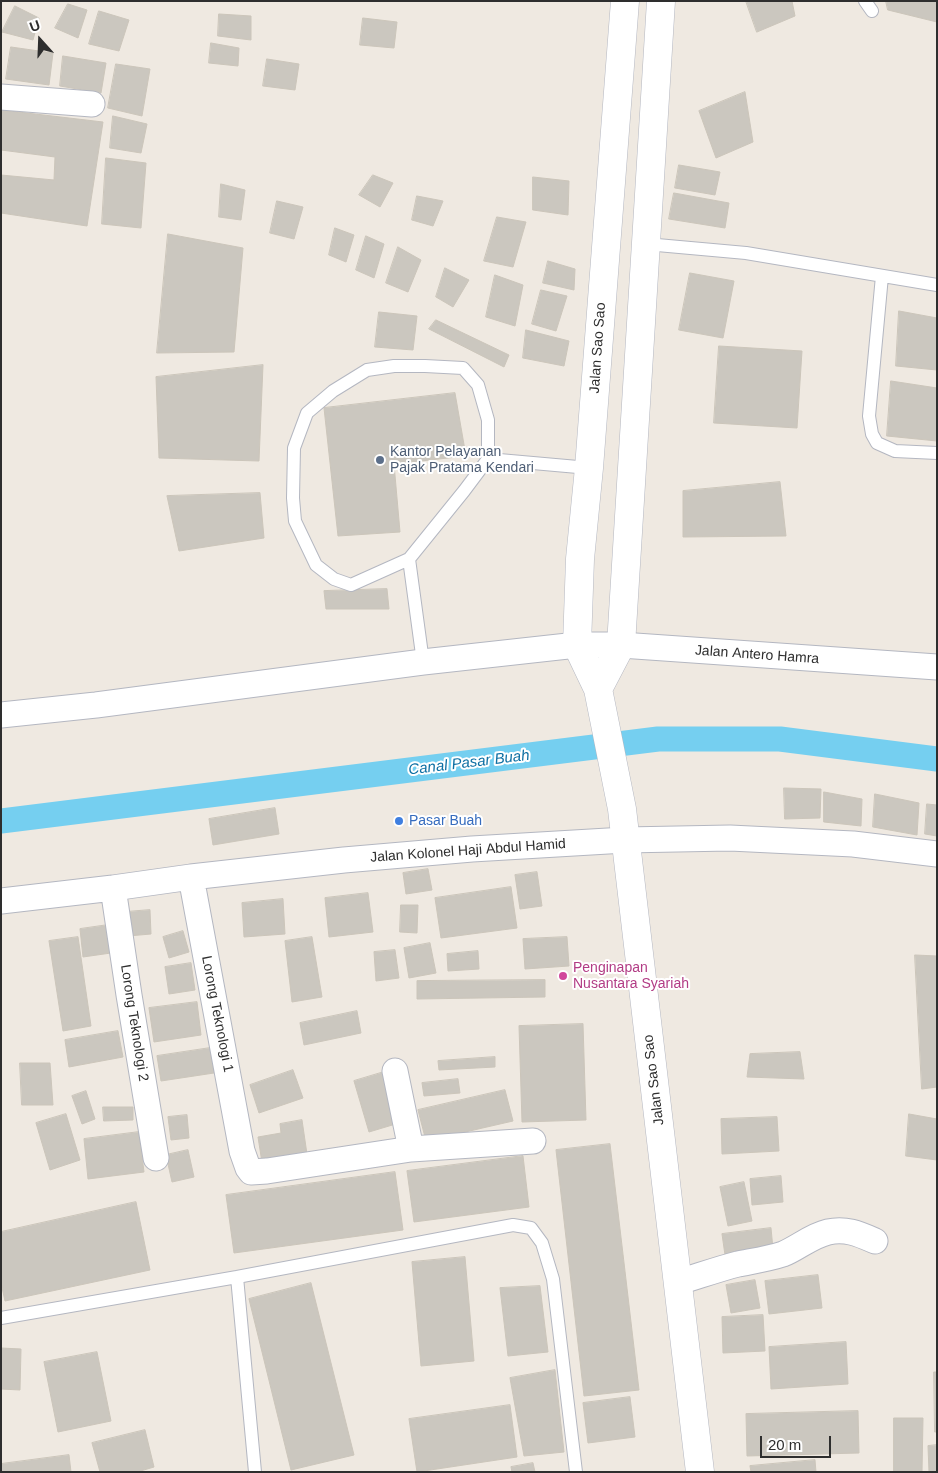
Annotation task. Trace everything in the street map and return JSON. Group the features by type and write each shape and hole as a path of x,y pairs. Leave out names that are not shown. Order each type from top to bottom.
{"street":[{"name":"Jalan Sao Sao","path":"625,1 589,468 580,559 577,645 598,689 622,809 700,1472"},
{"path":"598,689 621,646 661,1"},
{"path":"1,97 92,104"},
{"name":"Jalan Antero Hamra","path":"1,715 96,705 423,662 577,645 621,646 937,667"},
{"name":"Jalan Kolonel Haji Abdul Hamid","path":"1,901 113,888 191,876 472,849 625,840 730,838 853,844 937,854"},
{"name":"Lorong Teknologi 1","path":"191,876 242,1151 250,1172 411,1149"},
{"name":"Lorong Teknologi 2","path":"113,888 156,1158"},
{"path":"395,1071 411,1149 533,1140"},
{"path":"679,1282 738,1264 781,1254 828,1232 851,1231 876,1241"}],"lane":[{"path":"646,244 746,253 937,285"},
{"path":"882,276 869,416 872,434 877,443 895,451 937,453"},
{"path":"394,366 463,368 478,385 488,420 488,459 409,559 351,586 334,580 316,565 295,521 293,498 294,448 307,413 333,391 367,370 394,366"},
{"path":"488,459 589,468"},
{"path":"409,559 423,662"},
{"path":"1,1318 237,1277 513,1225 531,1228 542,1243 553,1279 576,1472"},
{"path":"237,1277 255,1472"}],"building":[{"path":"746,1 792,1 795,16 757,32"},
{"path":"886,1 937,1 937,22 888,10"},
{"path":"68,4 87,10 78,38 55,28"},
{"path":"15,6 39,18 33,40 2,32"},
{"path":"99,11 129,20 119,51 89,44"},
{"path":"219,14 251,16 251,40 218,36"},
{"path":"363,18 397,22 394,48 360,45"},
{"path":"211,43 239,48 238,66 209,63"},
{"path":"11,47 53,53 49,85 6,79"},
{"path":"63,56 106,63 101,93 60,86"},
{"path":"267,59 299,64 295,90 263,86"},
{"path":"116,64 150,69 142,116 108,108"},
{"path":"745,92 753,142 716,158 699,111"},
{"path":"1,110 103,122 87,226 1,213 1,175 54,180 55,157 1,150"},
{"path":"113,116 147,124 141,153 110,148"},
{"path":"106,158 146,163 141,228 102,224"},
{"path":"679,165 720,172 715,195 675,188"},
{"path":"373,175 393,183 380,207 359,195"},
{"path":"533,177 569,181 568,215 533,210"},
{"path":"221,184 245,190 241,220 219,217"},
{"path":"674,193 729,203 725,228 669,219"},
{"path":"417,196 443,201 433,226 412,220"},
{"path":"277,201 303,207 294,239 270,233"},
{"path":"497,217 526,222 513,267 484,261"},
{"path":"335,228 354,235 346,262 329,255"},
{"path":"168,234 243,248 234,352 157,353"},
{"path":"366,236 384,244 374,278 356,270"},
{"path":"398,247 421,260 408,292 386,283"},
{"path":"548,261 575,269 574,290 543,283"},
{"path":"445,268 469,280 453,307 436,297"},
{"path":"690,273 734,281 723,338 679,330"},
{"path":"495,275 523,285 515,326 486,317"},
{"path":"541,290 567,296 556,331 532,324"},
{"path":"899,311 937,318 937,370 896,366"},
{"path":"379,312 417,316 413,350 375,347"},
{"path":"436,320 509,355 504,367 429,329"},
{"path":"526,330 569,341 564,366 523,358"},
{"path":"719,346 802,351 797,428 714,423"},
{"path":"263,365 259,461 159,458 156,377"},
{"path":"891,381 937,388 937,441 887,436"},
{"name":"Kantor Pelayanan Pajak Pratama Kendari","path":"455,393 466,456 394,464 400,532 338,536 324,408"},
{"path":"780,482 786,536 683,537 683,491"},
{"path":"260,493 264,538 179,551 167,496"},
{"path":"387,589 389,609 326,609 324,591"},
{"path":"784,788 821,789 820,818 785,819"},
{"path":"824,792 862,799 861,826 824,822"},
{"path":"875,794 919,803 917,835 873,827"},
{"path":"927,804 937,805 937,836 925,834"},
{"path":"275,808 279,834 213,845 209,819"},
{"path":"428,869 432,890 406,894 403,873"},
{"path":"537,872 542,906 520,909 515,875"},
{"path":"511,887 517,928 441,938 435,898"},
{"path":"368,893 373,932 329,937 325,898"},
{"path":"283,899 285,934 244,937 242,903"},
{"path":"401,905 418,905 417,933 400,932"},
{"path":"150,910 151,934 128,936 126,912"},
{"path":"115,924 118,952 83,957 80,929"},
{"path":"183,931 189,952 169,958 163,937"},
{"path":"78,937 91,1026 63,1031 49,941"},
{"path":"312,937 322,997 292,1002 285,941"},
{"path":"567,937 569,966 525,969 523,939"},
{"path":"430,943 436,973 409,978 404,948"},
{"path":"395,950 399,978 376,981 374,952"},
{"path":"478,951 479,969 448,971 447,954"},
{"path":"915,955 937,956 937,1087 922,1089"},
{"path":"191,963 195,990 169,994 165,967"},
{"path":"545,980 545,997 417,999 417,981"},
{"path":"197,1002 201,1035 154,1042 149,1008"},
{"path":"357,1011 361,1033 304,1045 300,1023"},
{"path":"583,1024 586,1120 522,1122 519,1026"},
{"path":"118,1031 123,1057 69,1067 65,1040"},
{"path":"210,1048 214,1073 161,1081 157,1056"},
{"path":"800,1052 804,1079 747,1077 750,1054"},
{"path":"495,1057 495,1067 439,1070 438,1061"},
{"path":"20,1063 50,1063 53,1105 22,1105"},
{"path":"293,1070 303,1098 259,1113 250,1085"},
{"path":"384,1072 399,1123 369,1132 354,1081"},
{"path":"458,1079 460,1093 424,1096 422,1083"},
{"path":"505,1090 513,1121 426,1141 418,1110"},
{"path":"86,1091 95,1119 82,1124 72,1096"},
{"path":"103,1107 133,1107 133,1120 104,1121"},
{"path":"66,1114 80,1160 50,1170 36,1123"},
{"path":"909,1114 937,1119 937,1160 906,1156"},
{"path":"187,1115 189,1138 171,1140 168,1117"},
{"path":"777,1117 779,1151 722,1154 721,1119"},
{"path":"302,1120 308,1161 263,1169 258,1137 281,1133 280,1124"},
{"path":"139,1132 144,1172 88,1179 84,1139"},
{"path":"610,1144 639,1390 584,1396 556,1150"},
{"path":"188,1150 194,1177 172,1182 166,1155"},
{"path":"523,1156 529,1207 414,1222 407,1171"},
{"path":"395,1172 403,1230 234,1253 226,1195"},
{"path":"781,1176 783,1202 752,1205 750,1179"},
{"path":"744,1182 752,1221 728,1226 720,1187"},
{"path":"136,1202 150,1270 5,1301 1,1283 1,1232"},
{"path":"771,1228 773,1249 725,1255 722,1234"},
{"path":"465,1257 474,1361 421,1366 412,1262"},
{"path":"818,1275 822,1308 769,1314 765,1281"},
{"path":"755,1280 760,1308 731,1313 726,1285"},
{"path":"311,1283 354,1455 291,1470 249,1299"},
{"path":"540,1286 548,1352 508,1356 500,1288"},
{"path":"763,1315 765,1351 723,1353 722,1317"},
{"path":"846,1342 848,1384 771,1389 769,1347"},
{"path":"1,1348 21,1349 20,1390 1,1389"},
{"path":"97,1352 111,1421 58,1432 44,1362"},
{"path":"555,1370 564,1452 524,1456 510,1378"},
{"path":"934,1372 937,1372 937,1432 935,1432"},
{"path":"630,1397 635,1437 588,1443 583,1403"},
{"path":"510,1405 517,1457 417,1472 409,1419"},
{"path":"858,1411 859,1453 747,1456 746,1414"},
{"path":"894,1418 923,1418 922,1472 894,1472"},
{"path":"145,1430 154,1467 137,1472 100,1472 92,1443"},
{"path":"937,1445 937,1472 929,1472 928,1446"},
{"path":"69,1455 71,1472 1,1472 1,1464"},
{"path":"815,1460 816,1472 751,1472 750,1466"},
{"path":"533,1463 535,1472 512,1472 511,1467"}],"waterway":[{"name":"Canal Pasar Buah","path":"1,821 658,739 780,739 937,759"}],"place":[{"name":"Kantor Pelayanan Pajak Pratama Kendari","path":"380,460"},
{"name":"Pasar Buah","path":"399,821"},
{"name":"Penginapan Nusantara Syariah","path":"563,976"}]}
